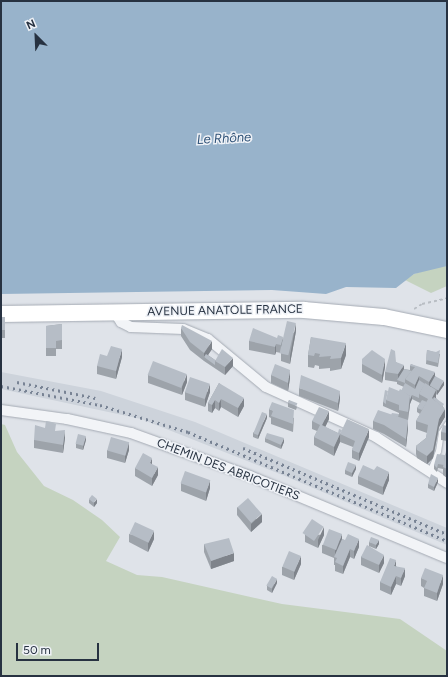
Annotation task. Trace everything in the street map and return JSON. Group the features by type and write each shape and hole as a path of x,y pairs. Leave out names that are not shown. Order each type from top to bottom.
{"main road":[{"name":"AVENUE ANATOLE FRANCE","path":"1,314 304,310 384,317 447,330"}],"street":[{"path":"115,313 121,322 131,327 183,329 208,339 266,387 370,433 447,483"},
{"name":"CHEMIN DES ABRICOTIERS","path":"1,410 67,419 131,433 250,476 447,558"}],"lane":[{"path":"429,472 438,451 441,432 447,423"}],"path":[{"path":"408,313 422,304 447,298"}],"shaded area":[{"path":"1,372 101,391 195,422 447,528 447,545 285,476 141,419 1,389"}],"green space":[{"path":"439,266 447,266 447,286 431,293 405,280 414,274"},
{"path":"1,424 5,425 17,452 44,486 73,500 102,520 120,537 106,561 137,575 162,577 282,604 400,619 447,651 447,676 1,676"}],"water":[{"name":"Le Rhône","path":"1,1 447,1 447,266 414,274 396,288 346,287 326,294 272,290 1,294"}],"building":[{"path":"1,317 5,317 5,330 1,330"},
{"path":"287,321 296,323 288,355 280,353"},
{"path":"62,324 62,340 56,341 56,348 46,348 46,326"},
{"path":"182,325 212,341 204,353 190,342 181,328"},
{"path":"253,328 277,338 278,335 283,337 281,345 276,344 275,347 249,341"},
{"path":"311,337 346,343 341,358 330,359 331,356 319,357 320,354 315,353 314,356 308,355"},
{"path":"111,346 122,349 116,371 97,366 100,354 107,356"},
{"path":"222,349 233,358 225,367 215,361"},
{"path":"391,349 395,351 396,362 404,365 398,374 385,372"},
{"path":"372,350 385,359 382,375 362,364 362,359"},
{"path":"427,350 436,352 440,350 438,363 426,360"},
{"path":"206,354 215,360 215,365 204,357"},
{"path":"153,361 187,374 181,388 148,375"},
{"path":"275,364 290,370 288,383 271,375"},
{"path":"411,364 435,372 429,382 419,376 415,385 405,379 415,367 410,366"},
{"path":"404,369 412,371 405,379 405,383 397,380"},
{"path":"301,375 340,391 338,403 299,388"},
{"path":"435,376 444,381 438,390 430,386"},
{"path":"190,377 210,384 205,399 185,392"},
{"path":"419,380 425,384 419,394 419,398 412,395 410,400 410,396 401,391 405,383 415,389"},
{"path":"219,383 244,398 238,408 221,399 219,403 215,400 212,405 208,403"},
{"path":"425,383 436,390 432,398 445,409 439,419 433,450 427,456 417,450 416,446 426,438 428,425 416,421 428,399 419,394"},
{"path":"389,387 399,391 400,389 410,396 408,412 399,410 399,405 386,400"},
{"path":"385,390 388,391 386,404 383,402"},
{"path":"434,397 444,404 442,407 433,399"},
{"path":"289,400 297,403 296,406 288,403"},
{"path":"422,400 427,402 422,410 417,408"},
{"path":"272,402 294,410 293,424 271,416 273,411 269,409"},
{"path":"319,407 329,411 322,425 340,434 334,447 314,437 320,425 312,421"},
{"path":"378,410 408,420 406,439 384,425 373,421"},
{"path":"262,412 267,414 258,435 253,433"},
{"path":"392,413 399,414 398,417 391,415"},
{"path":"347,419 369,429 359,453 352,450 355,441 340,434"},
{"path":"46,421 56,424 55,431 65,430 63,445 34,440 35,425 45,428"},
{"path":"443,425 447,426 447,433 441,432"},
{"path":"339,429 342,430 340,434 338,433"},
{"path":"267,433 284,438 281,445 265,438"},
{"path":"78,434 86,436 83,446 76,444"},
{"path":"111,437 129,442 125,456 107,450"},
{"path":"447,451 447,469 443,467"},
{"path":"143,453 152,458 150,463 158,467 152,478 135,468"},
{"path":"437,454 445,455 444,465 438,464 437,468 434,465"},
{"path":"348,462 356,465 352,473 345,470"},
{"path":"363,465 374,470 377,466 389,472 383,487 358,476"},
{"path":"185,471 210,480 206,492 181,483"},
{"path":"431,474 438,478 434,487 428,484"},
{"path":"92,495 97,499 94,503 89,499"},
{"path":"248,498 262,514 251,523 237,507"},
{"path":"312,519 324,527 314,541 302,533"},
{"path":"135,522 154,531 149,543 130,534"},
{"path":"329,529 342,534 336,550 323,545"},
{"path":"348,534 359,539 354,551 350,549 343,566 335,562 337,558 334,557 342,539 345,540"},
{"path":"371,537 379,540 376,545 369,542"},
{"path":"229,538 234,553 211,561 204,544"},
{"path":"367,545 384,555 379,565 361,557"},
{"path":"289,551 301,556 294,572 282,567"},
{"path":"390,558 396,560 394,566 405,568 401,578 396,576 391,587 380,582"},
{"path":"425,568 443,575 437,593 424,588 427,581 421,578"},
{"path":"272,576 277,579 271,589 266,585"}],"railway":[{"path":"17,382 95,398"},
{"path":"1,386 100,405 188,432 447,541"},
{"path":"243,448 447,534"}]}
